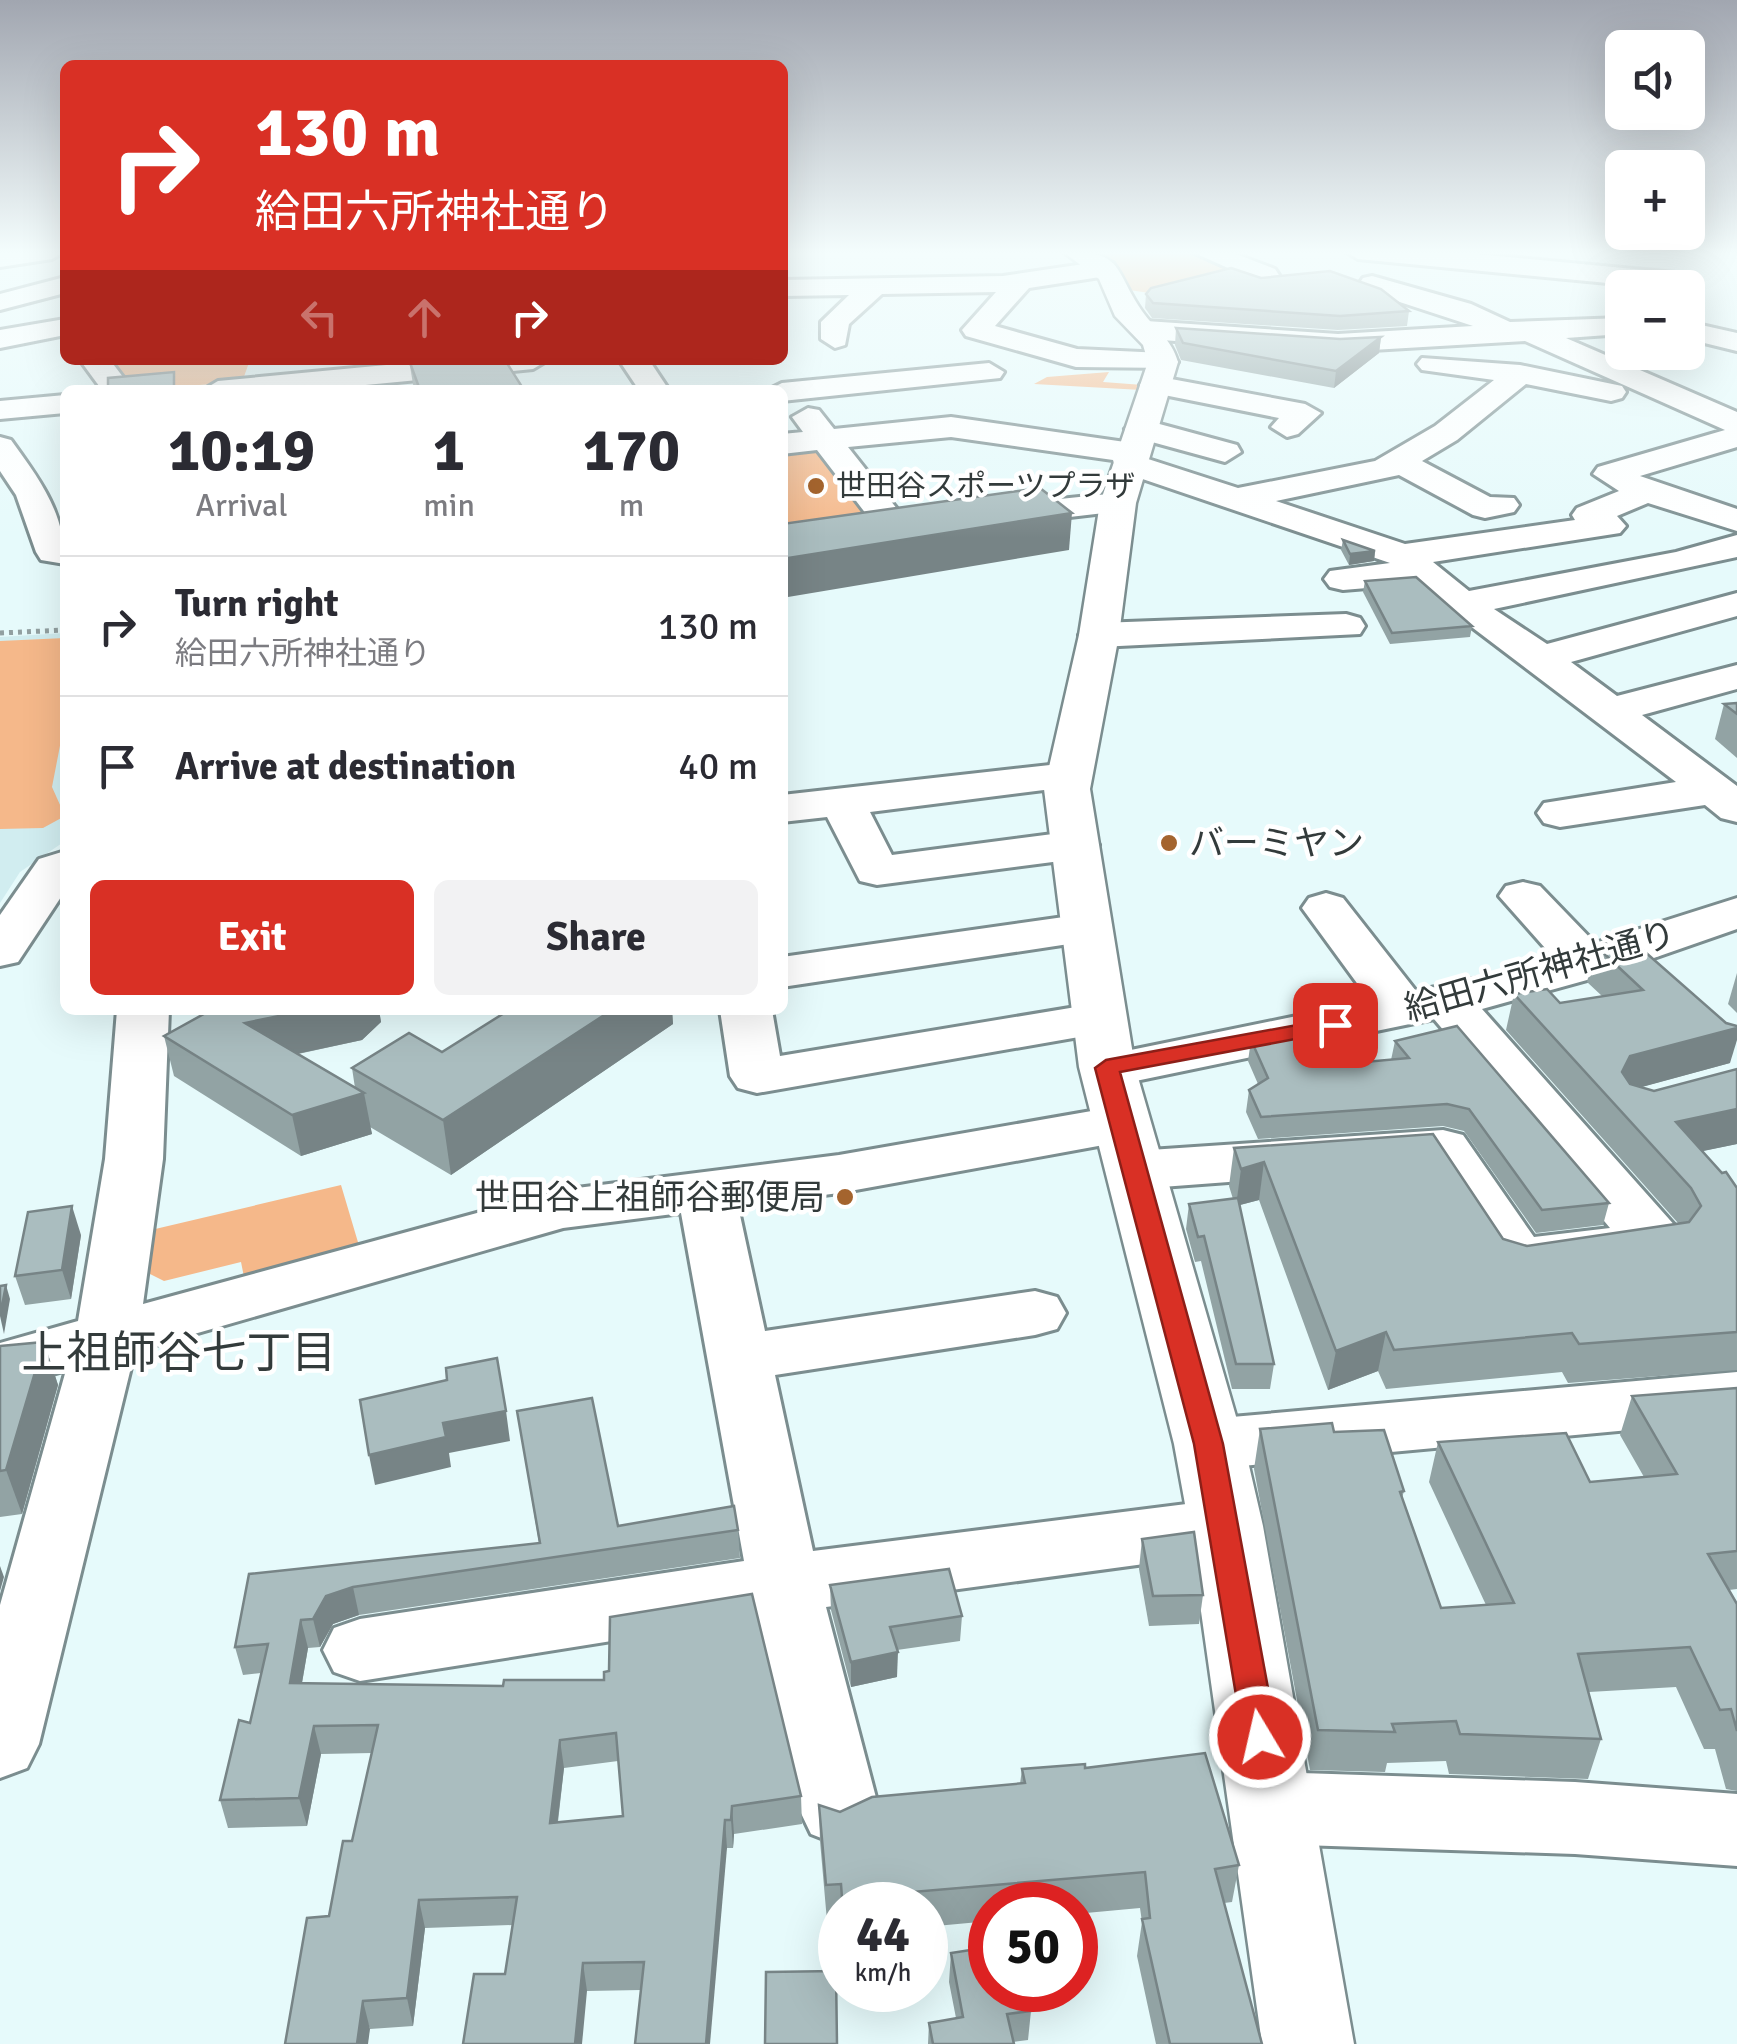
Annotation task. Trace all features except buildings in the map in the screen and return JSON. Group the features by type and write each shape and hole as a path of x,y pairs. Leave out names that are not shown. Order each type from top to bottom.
{"main road":[{"path":"1133,346 1140,418 1068,776 1086,929 1115,1095 1209,1444 1226,1526 1308,2044"}],"street":[{"path":"1035,346 1076,358 1234,515 1413,564 1461,604 1611,710 1726,799"},
{"path":"858,534 944,522 1140,418 1304,346"},
{"path":"1327,346 1520,374 1649,400 1670,398"},
{"path":"1560,346 1734,424"},
{"path":"99,365 114,385"},
{"path":"255,379 460,365"},
{"path":"788,392 988,372"},
{"path":"1234,515 1398,461 1446,433 1520,374"},
{"path":"788,394 895,528"},
{"path":"0,410 60,404"},
{"path":"788,443 952,427 1305,414 1287,427"},
{"path":"1140,418 1225,452"},
{"path":"1734,424 1610,474 1648,492 1737,520"},
{"path":"1398,461 1485,508 1502,505"},
{"path":"1364,473 1426,510"},
{"path":"16,474 42,542"},
{"path":"1343,579 1608,526 1589,516 1648,492"},
{"path":"1704,508 1737,498"},
{"path":"1461,604 1680,562 1737,546"},
{"path":"1540,658 1737,604"},
{"path":"1099,635 1346,626"},
{"path":"1611,710 1737,677"},
{"path":"788,809 1068,776"},
{"path":"1560,814 1726,799"},
{"path":"842,802 877,871 1076,845"},
{"path":"0,950 60,867"},
{"path":"1523,896 1608,957 1670,986"},
{"path":"747,1015 757,1076 1115,1095 1443,1148 1518,1260 1656,1242 1326,908"},
{"name":"給田六所神社通り","path":"0,1366 561,1209 838,1174 1115,1095 1126,1067 1426,1006 1608,957 1737,913"},
{"path":"788,971 1086,929"},
{"path":"0,1744 107,1336 134,1159 143,1015"},
{"path":"706,1191 784,1584 838,1809"},
{"path":"739,1358 1035,1314"},
{"path":"1209,1444 1737,1396"},
{"path":"360,1650 784,1584 1226,1526"},
{"path":"1271,1808 1575,1818 1737,1830"}],"path":[{"path":"0,634 60,630"}],"shaded area":[{"path":"111,365 248,365 242,382 125,385"},
{"path":"1109,372 1103,382 1143,385 1142,390 1034,384 1047,377"},
{"name":"世田谷スポーツプラザ","path":"816,443 882,525 788,540 788,446"},
{"path":"60,633 60,844 20,872 0,903 0,637"},
{"path":"60,638 60,746 52,787 60,805 60,819 43,828 0,829 0,641"},
{"path":"341,1185 360,1249 245,1282 241,1262 164,1281 148,1273 151,1230"}],"place":[{"name":"世田谷スポーツプラザ","path":"816,486"},
{"name":"バーミヤン","path":"1169,843"},
{"name":"世田谷上祖師谷郵便局","path":"845,1197"}],"district":[{"name":"上祖師谷七丁目","path":"179,1352"}],"route":[{"path":"1260,1737 1209,1444 1106,1068 1335,1025"}]}
